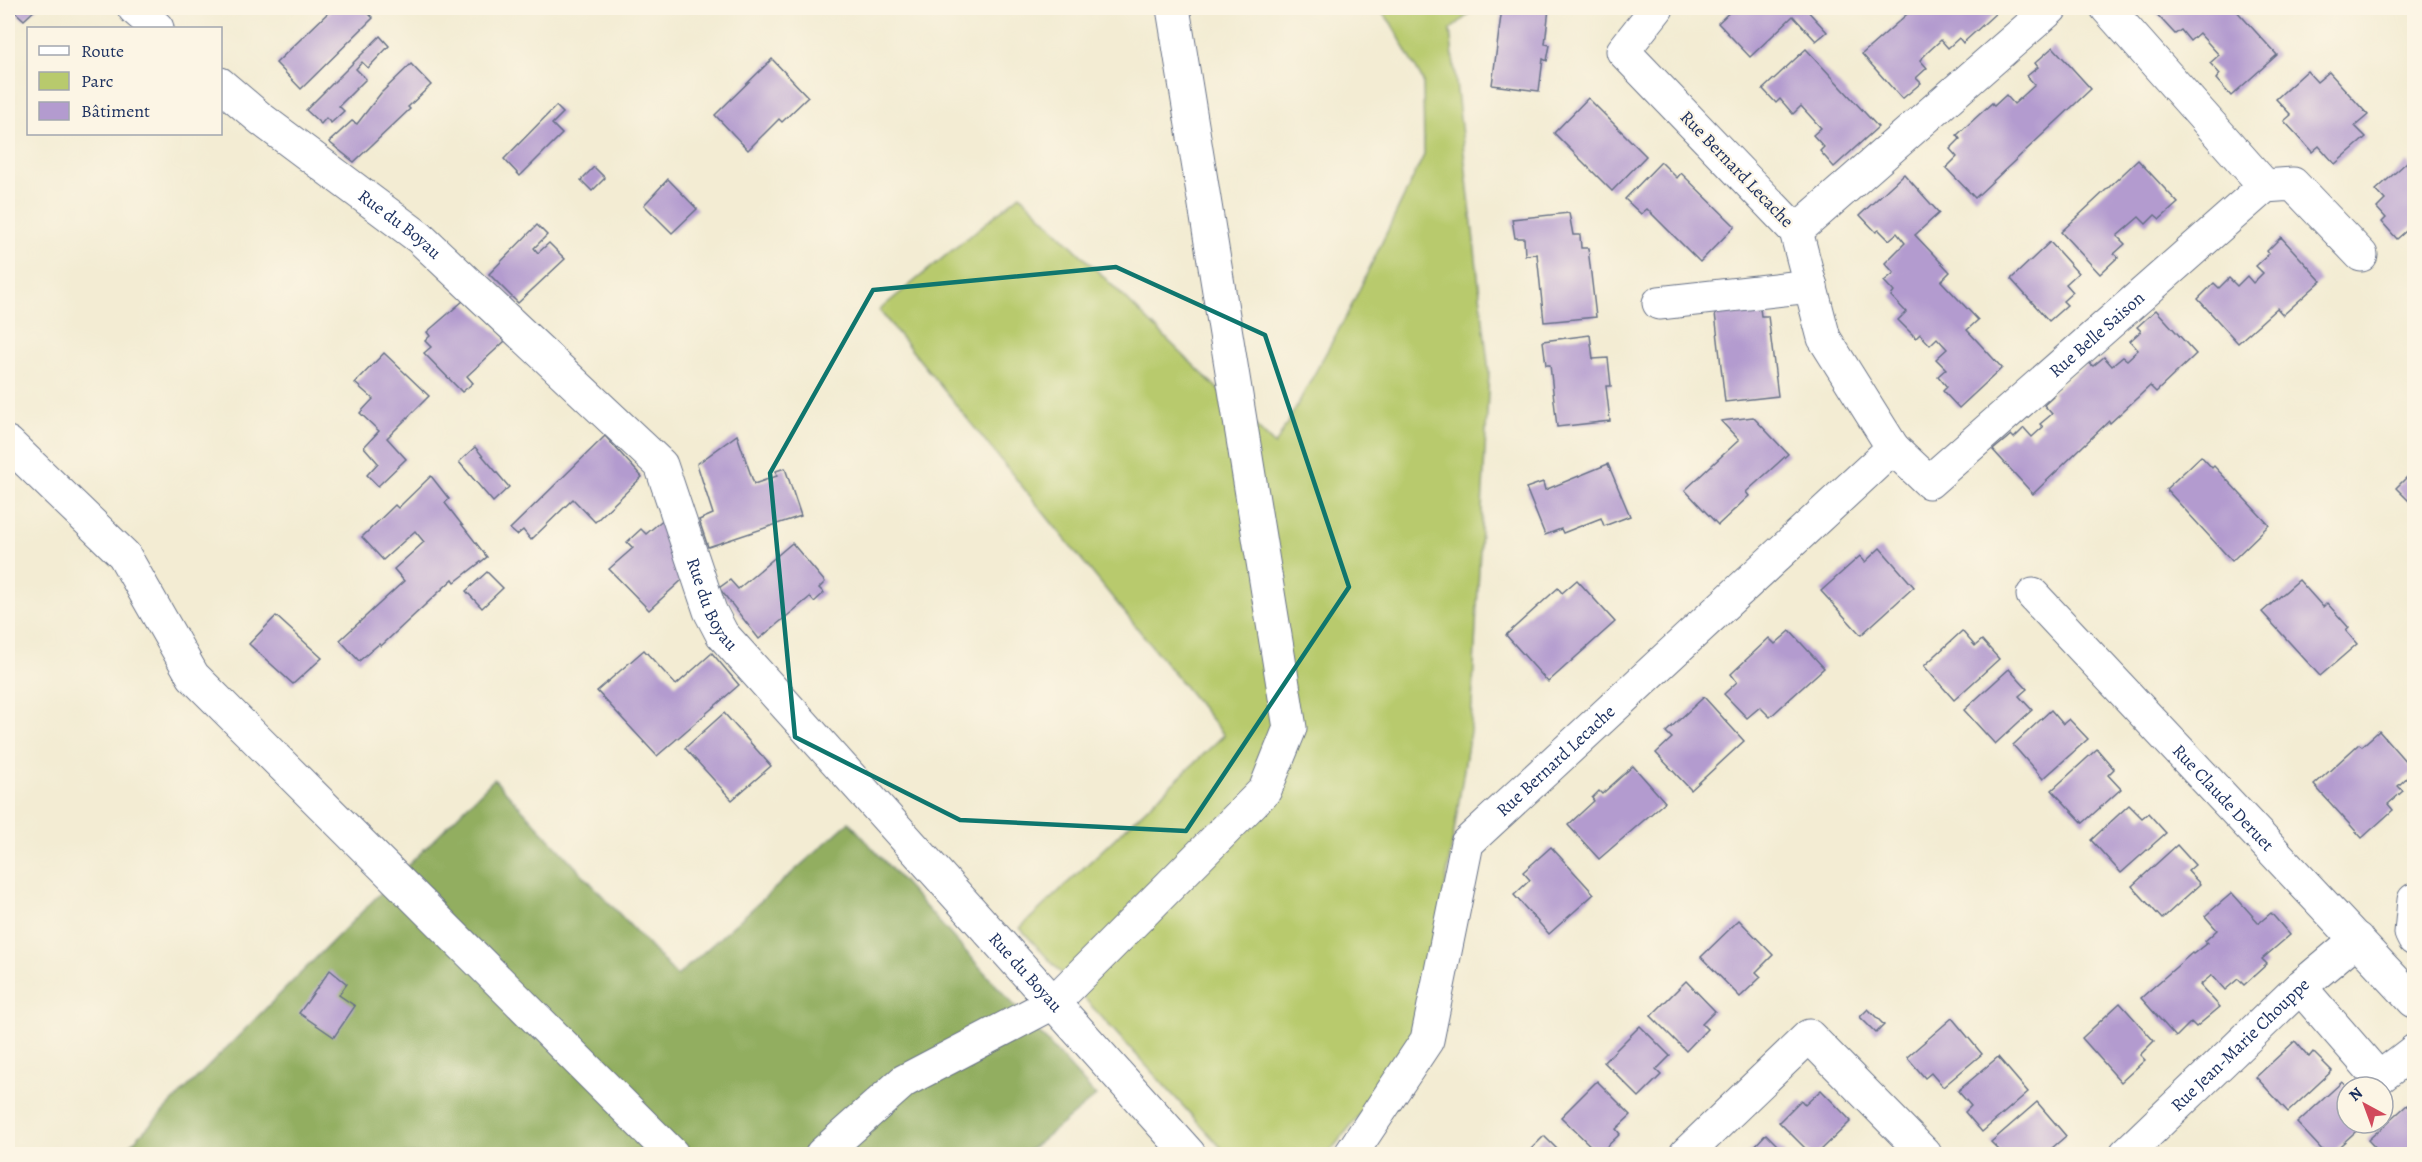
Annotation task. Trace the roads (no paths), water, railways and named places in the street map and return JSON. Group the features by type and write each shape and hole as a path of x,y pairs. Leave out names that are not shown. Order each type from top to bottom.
{"street":[{"path":"134,8 156,27"},
{"path":"822,1155 904,1081 1053,1003 1265,790 1290,728 1173,8"},
{"name":"Rue Bernard Lecache","path":"1657,8 1623,51 1796,231 1824,338 1893,448 1929,482"},
{"path":"1796,231 2051,8"},
{"path":"2107,8 2265,186 2293,184 2361,255"},
{"name":"Rue du Boyau","path":"222,86 261,119 420,238 662,465 710,610 723,634 1189,1155"},
{"name":"Rue Belle Saison","path":"1929,482 2265,186"},
{"path":"1659,303 1810,286"},
{"path":"8,443 124,555 193,676 672,1155"},
{"name":"Rue Bernard Lecache","path":"1351,1155 1427,1040 1467,843 1893,448"},
{"name":"Rue Claude Deruet","path":"2032,595 2415,1000"},
{"path":"2415,900 2411,933 2415,939"},
{"name":"Rue Jean-Marie Chouppe","path":"2126,1155 2300,987 2357,939"},
{"path":"2300,987 2379,1078 2415,1051"},
{"path":"1686,1155 1809,1036 1924,1155"}]}
